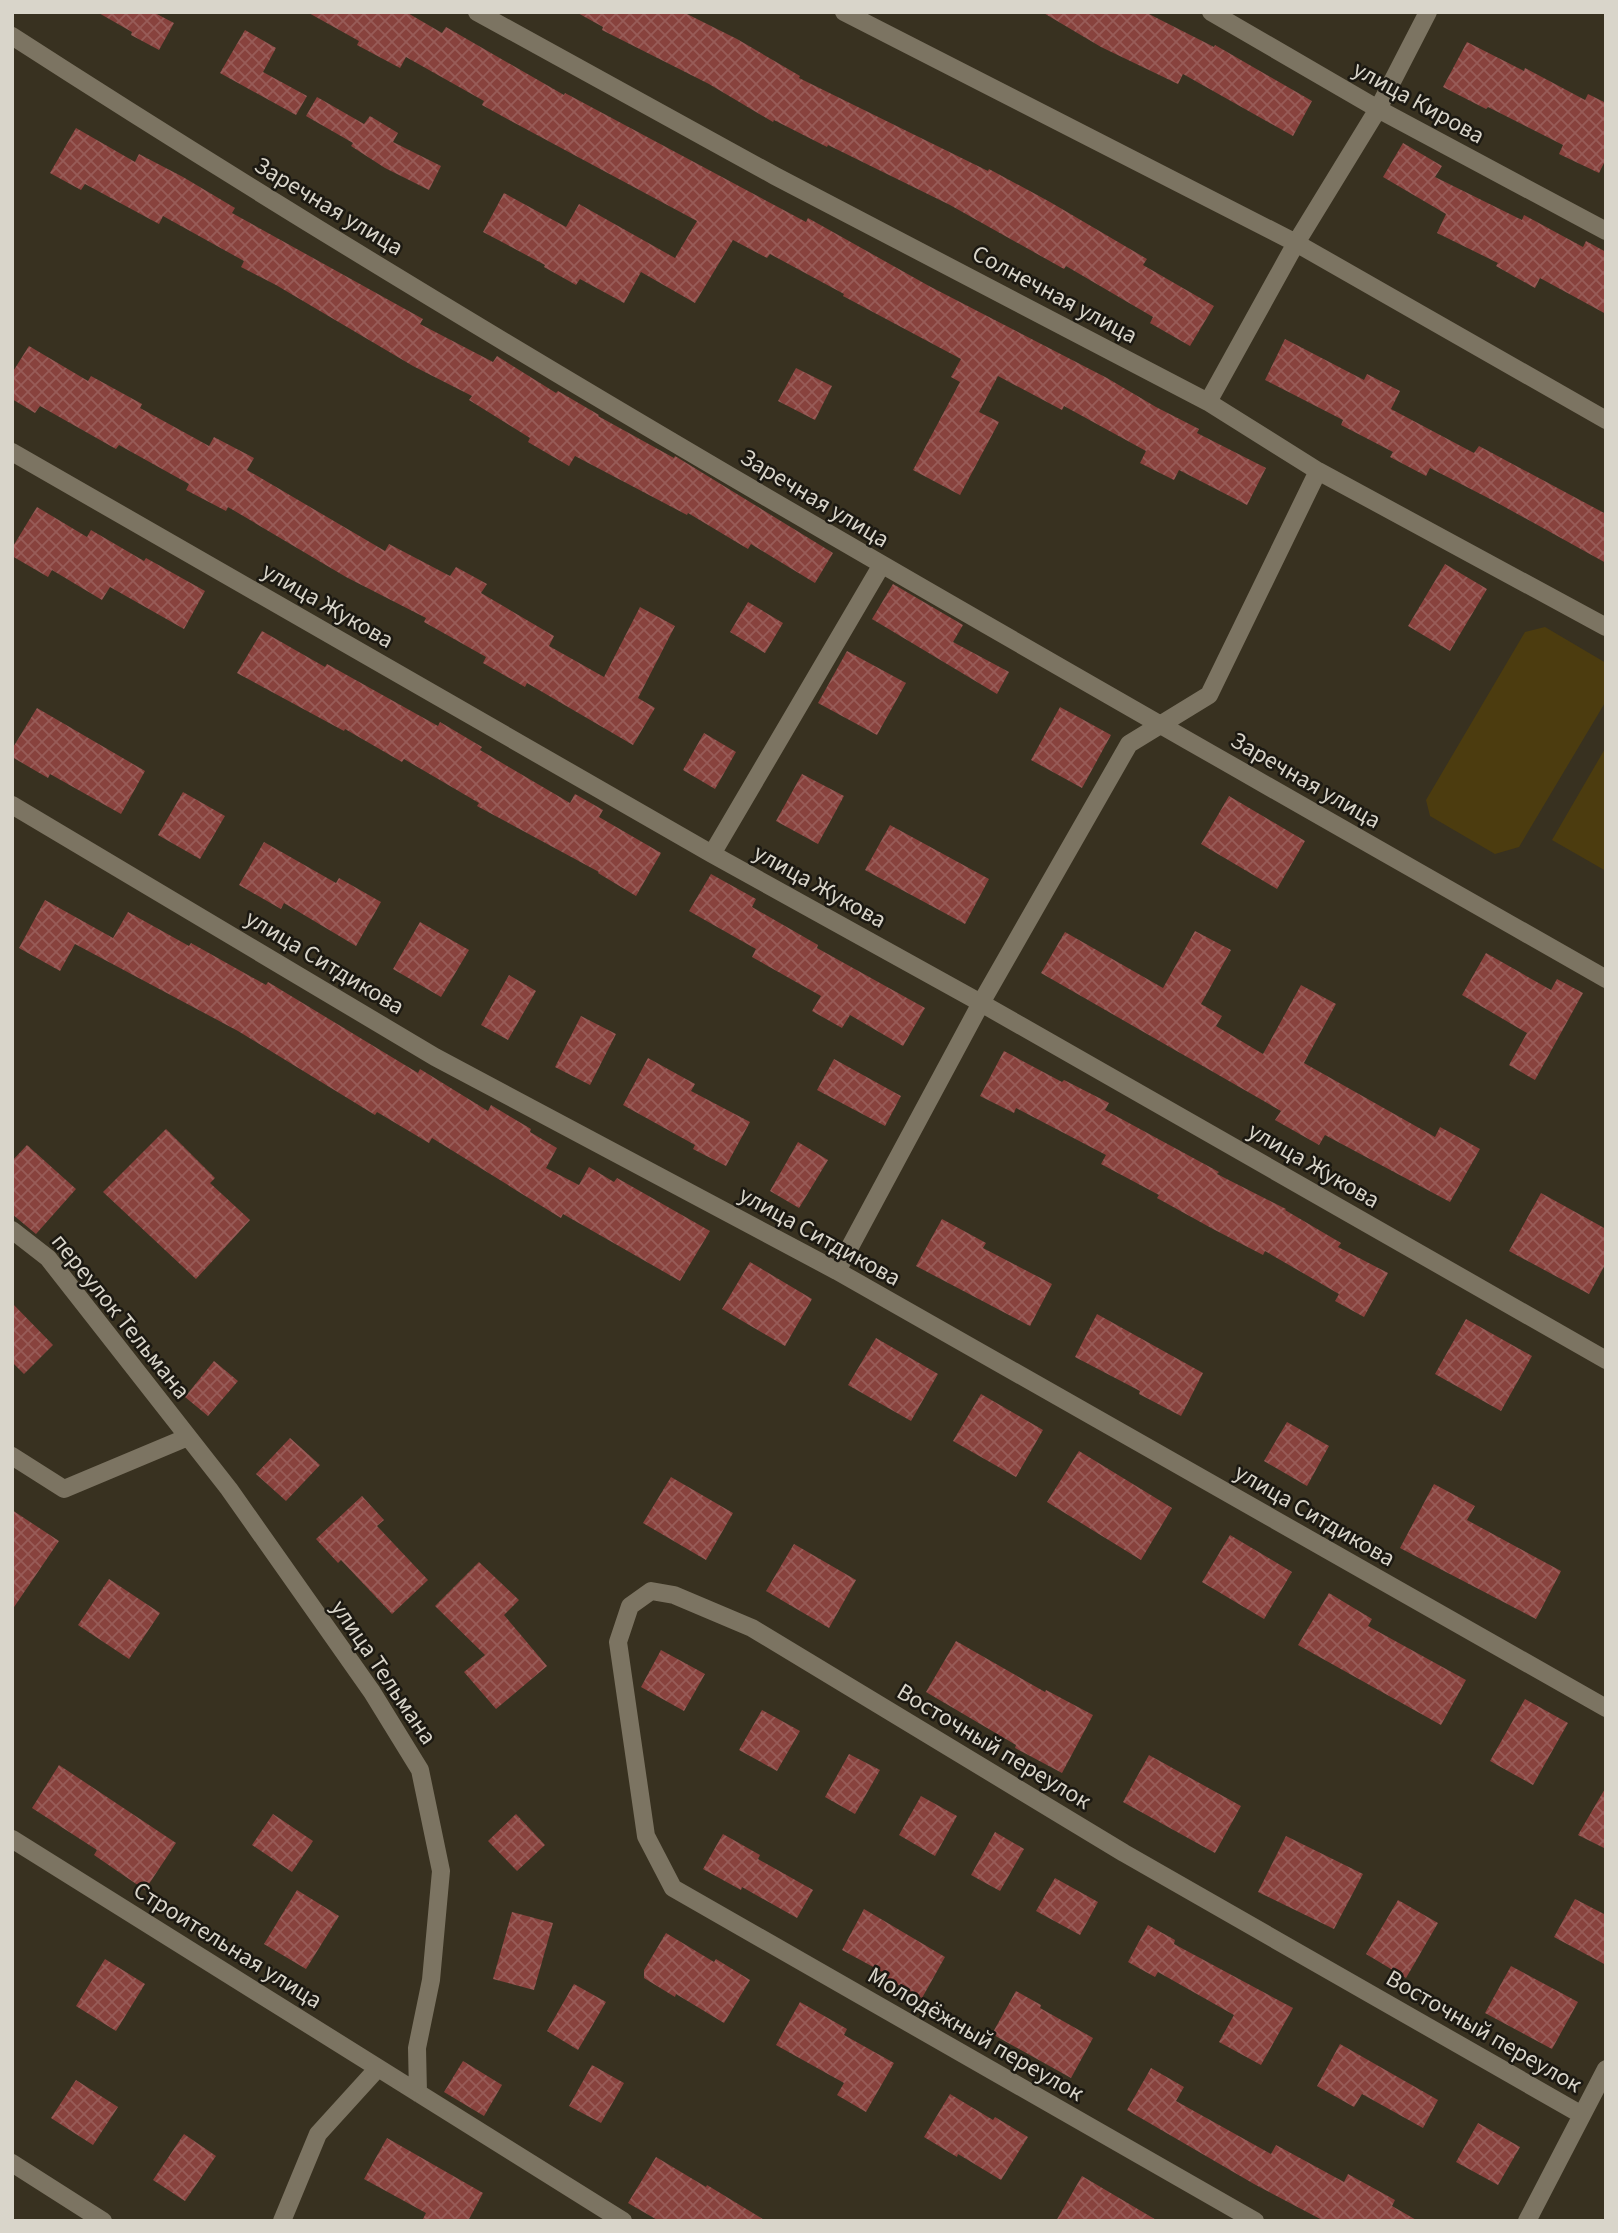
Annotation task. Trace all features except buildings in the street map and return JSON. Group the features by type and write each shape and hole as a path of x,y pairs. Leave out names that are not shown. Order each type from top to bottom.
{"street":[{"name":"Солнечная улица","path":"477,12 775,176 1208,402 1318,471 1606,627"},
{"path":"844,12 1296,243 1606,421"},
{"name":"улица Кирова","path":"1211,12 1378,109 1606,231"},
{"path":"1208,402 1296,243 1378,109 1428,12"},
{"name":"Заречная улица","path":"12,36 198,156 881,566 1606,979"},
{"name":"улица Жукова","path":"12,452 712,854 981,1003 1606,1360"},
{"path":"837,1271 981,1003 1129,744 1209,695 1318,471"},
{"path":"712,854 881,566"},
{"name":"улица Ситдикова","path":"12,805 435,1056 837,1271 1606,1708"},
{"name":"переулок Тельмана","path":"12,1230 48,1258 188,1437"},
{"path":"12,1456 64,1489 188,1437"},
{"name":"улица Тельмана","path":"188,1437 229,1489 372,1692 420,1770 441,1871 431,1980 417,2048 418,2093"},
{"name":"Восточный переулок","path":"673,1888 646,1836 618,1642 630,1606 651,1591 674,1595 752,1628 1124,1853 1582,2115"},
{"name":"Строительная улица","path":"12,1839 418,2093"},
{"name":"Молодёжный переулок","path":"673,1888 1255,2221"},
{"path":"282,2221 318,2134 378,2068"},
{"path":"1527,2221 1606,2069"},
{"path":"418,2093 623,2221"},
{"path":"12,2163 103,2221"}],"shaded area":[{"path":"1545,627 1606,663 1606,701 1519,847 1495,854 1430,816 1426,800 1525,632"},
{"path":"1606,747 1606,871 1552,840"}]}
